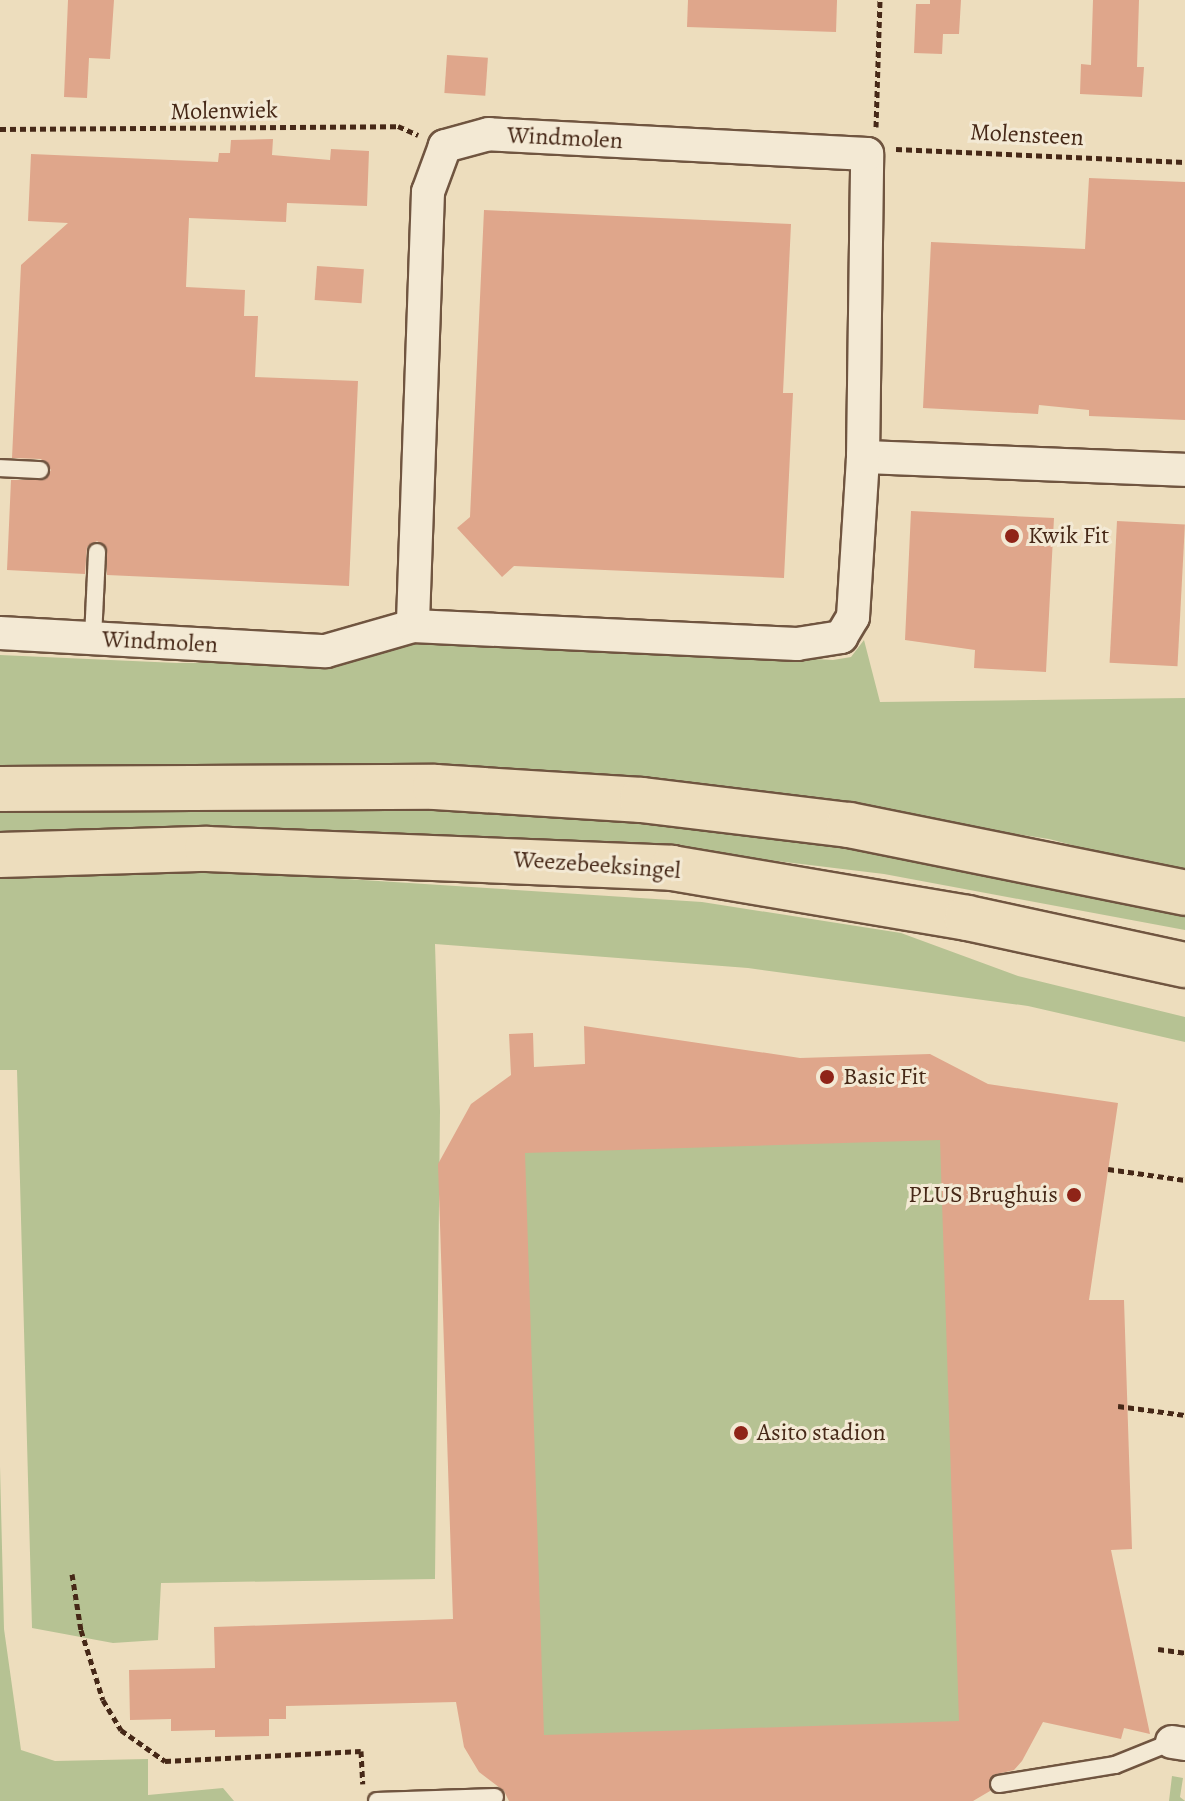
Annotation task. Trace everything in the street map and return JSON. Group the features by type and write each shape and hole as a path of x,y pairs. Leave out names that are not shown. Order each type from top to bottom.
{"main road":[{"path":"0,789 435,787 642,800 849,825 1185,893"},
{"name":"Weezebeeksingel","path":"0,855 207,849 672,868 967,918 1185,965"}],"street":[{"name":"Windmolen","path":"0,633 326,651 413,626 797,644 841,637 853,617 863,457 867,154 489,134 445,146"},
{"path":"413,626 428,192 445,146"},
{"path":"863,457 1185,470"}],"lane":[{"path":"0,468 40,470"},
{"path":"93,638 97,552"},
{"path":"999,1784 1115,1765 1178,1743"},
{"path":"377,1801 495,1797"}],"path":[{"path":"867,154 876,128 880,0"},
{"name":"Molenwiek","path":"0,129 398,126 445,146"},
{"name":"Molensteen","path":"867,154 909,147 1185,162"},
{"path":"1108,1169 1185,1180"},
{"path":"1118,1406 1185,1415"},
{"path":"72,1574 81,1630 103,1700 121,1730 165,1761 361,1751 364,1789"},
{"path":"1158,1649 1185,1653"}],"green space":[{"path":"432,638 833,660 851,657 864,640 880,702 1185,698 1185,875 1049,839 833,807 0,771 0,655 177,663 331,662 367,658"},
{"path":"0,803 390,803 821,836 1185,906 1185,930 884,874 695,851 0,835"},
{"path":"223,871 702,902 901,933 1018,976 1185,1017 1185,1042 1028,1006 748,968 435,944 440,1111 435,1579 161,1583 158,1640 113,1643 32,1628 17,1070 0,1070 0,878"},
{"name":"Asito stadion","path":"932,1071 1013,1733 550,1790 468,1128"},
{"path":"0,1466 4,1629 21,1750 55,1761 148,1759 148,1795 223,1788 234,1801 0,1801"},
{"path":"1172,1776 1183,1778 1180,1797 1185,1801 1169,1801"}],"building":[{"path":"68,0 114,0 110,59 89,58 87,98 64,97"},
{"path":"688,0 837,0 836,32 687,27"},
{"path":"930,0 961,0 959,34 943,34 942,54 914,53 916,4 930,4"},
{"path":"1093,0 1139,0 1137,67 1144,67 1142,97 1080,94 1081,64 1091,65"},
{"path":"447,55 488,58 485,96 444,93"},
{"path":"273,139 272,155 330,160 331,149 369,151 367,206 287,203 286,222 189,218 186,287 245,290 244,316 258,316 255,377 358,381 349,586 107,575 107,548 97,541 87,547 85,574 7,570 11,480 44,480 51,470 41,459 12,458 21,265 68,223 28,221 31,154 218,162 219,153 230,153 231,140"},
{"path":"1089,178 1185,182 1185,420 1089,416 1089,410 1039,405 1038,414 923,408 931,242 1085,249"},
{"path":"484,210 791,224 783,393 793,393 784,578 514,566 502,577 457,528 470,517"},
{"path":"317,266 364,269 362,303 315,300"},
{"path":"911,511 1054,518 1046,672 974,668 975,650 905,640"},
{"path":"1117,521 1185,525 1177,666 1110,663"},
{"path":"584,1026 800,1058 930,1054 988,1084 1118,1103 1089,1300 1124,1300 1132,1549 1111,1550 1150,1734 1124,1728 1121,1739 1043,1722 1022,1761 1014,1770 993,1775 990,1791 973,1801 509,1801 504,1791 479,1772 464,1747 456,1702 286,1706 286,1719 269,1719 269,1736 215,1737 215,1730 171,1731 171,1719 130,1720 129,1670 215,1668 214,1627 453,1619 438,1164 471,1104 511,1075 509,1034 533,1033 534,1067 585,1064","holes":["940,1140 959,1721 544,1735 525,1153"]}],"place":[{"name":"Kwik Fit","path":"1012,536"},
{"name":"Basic Fit","path":"827,1077"},
{"name":"PLUS Brughuis","path":"1074,1195"},
{"name":"Asito stadion","path":"741,1433"}]}
